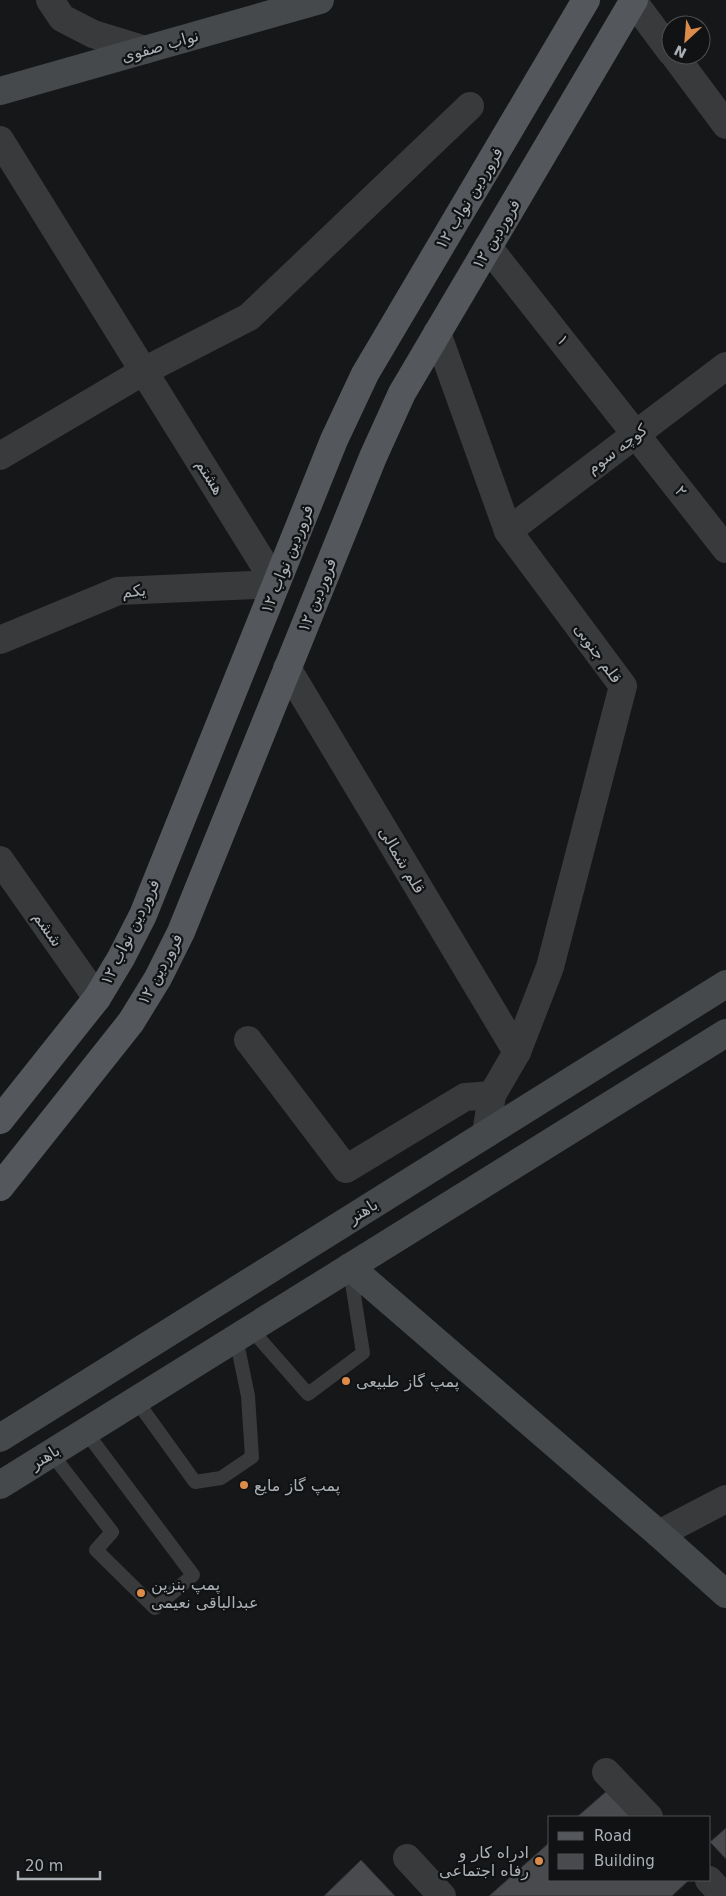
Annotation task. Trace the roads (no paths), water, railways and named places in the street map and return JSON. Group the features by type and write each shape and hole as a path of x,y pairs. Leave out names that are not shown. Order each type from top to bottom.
{"main road":[{"name":"نواب صفوی","path":"0,91 320,0"},
{"name":"۱۲ فروردین نواب","path":"0,1120 97,998 121,958 143,915 334,440 364,374 586,0"},
{"name":"۱۲ فروردین","path":"0,1187 131,1022 158,978 181,932 380,441 402,393 633,0"},
{"name":"باهنر","path":"0,1438 726,984"},
{"name":"باهنر","path":"0,1485 726,1033"},
{"path":"350,1267 726,1594"}],"street":[{"path":"50,0 62,18 93,34 145,50"},
{"path":"633,0 661,38"},
{"path":"681,65 726,125"},
{"path":"0,456 144,370 249,317 470,106"},
{"name":"هشتم","path":"0,140 276,584"},
{"name":"۱","path":"488,247 637,434"},
{"name":"قلم جنوبی","path":"437,333 508,531 623,686 550,966 517,1052"},
{"name":"کوچه سوم","path":"508,531 726,366"},
{"name":"۲","path":"637,434 726,549"},
{"name":"یکم","path":"0,640 118,591 276,584"},
{"name":"قلم شمالی","path":"287,668 517,1052"},
{"name":"ششم","path":"0,860 97,998"},
{"path":"248,1040 346,1169 465,1097 492,1095"},
{"path":"486,1134 492,1095 517,1052"},
{"path":"658,1534 726,1499"},
{"path":"606,1772 648,1816"},
{"path":"407,1858 442,1896"}],"lane":[{"path":"244,1333 308,1394 362,1353 350,1267"},
{"path":"136,1400 196,1482 221,1478 252,1458 244,1333"},
{"path":"51,1453 112,1532 96,1550 155,1608 193,1575 86,1432"}],"place":[{"name":"پمپ گاز طبیعی","path":"346,1381"},
{"name":"پمپ گاز مایع","path":"244,1485"},
{"name":"پمپ بنزین عبدالباقی نعیمی","path":"141,1593"},
{"name":"ادراه کار و رفاه اجتماعی","path":"539,1861"}]}
